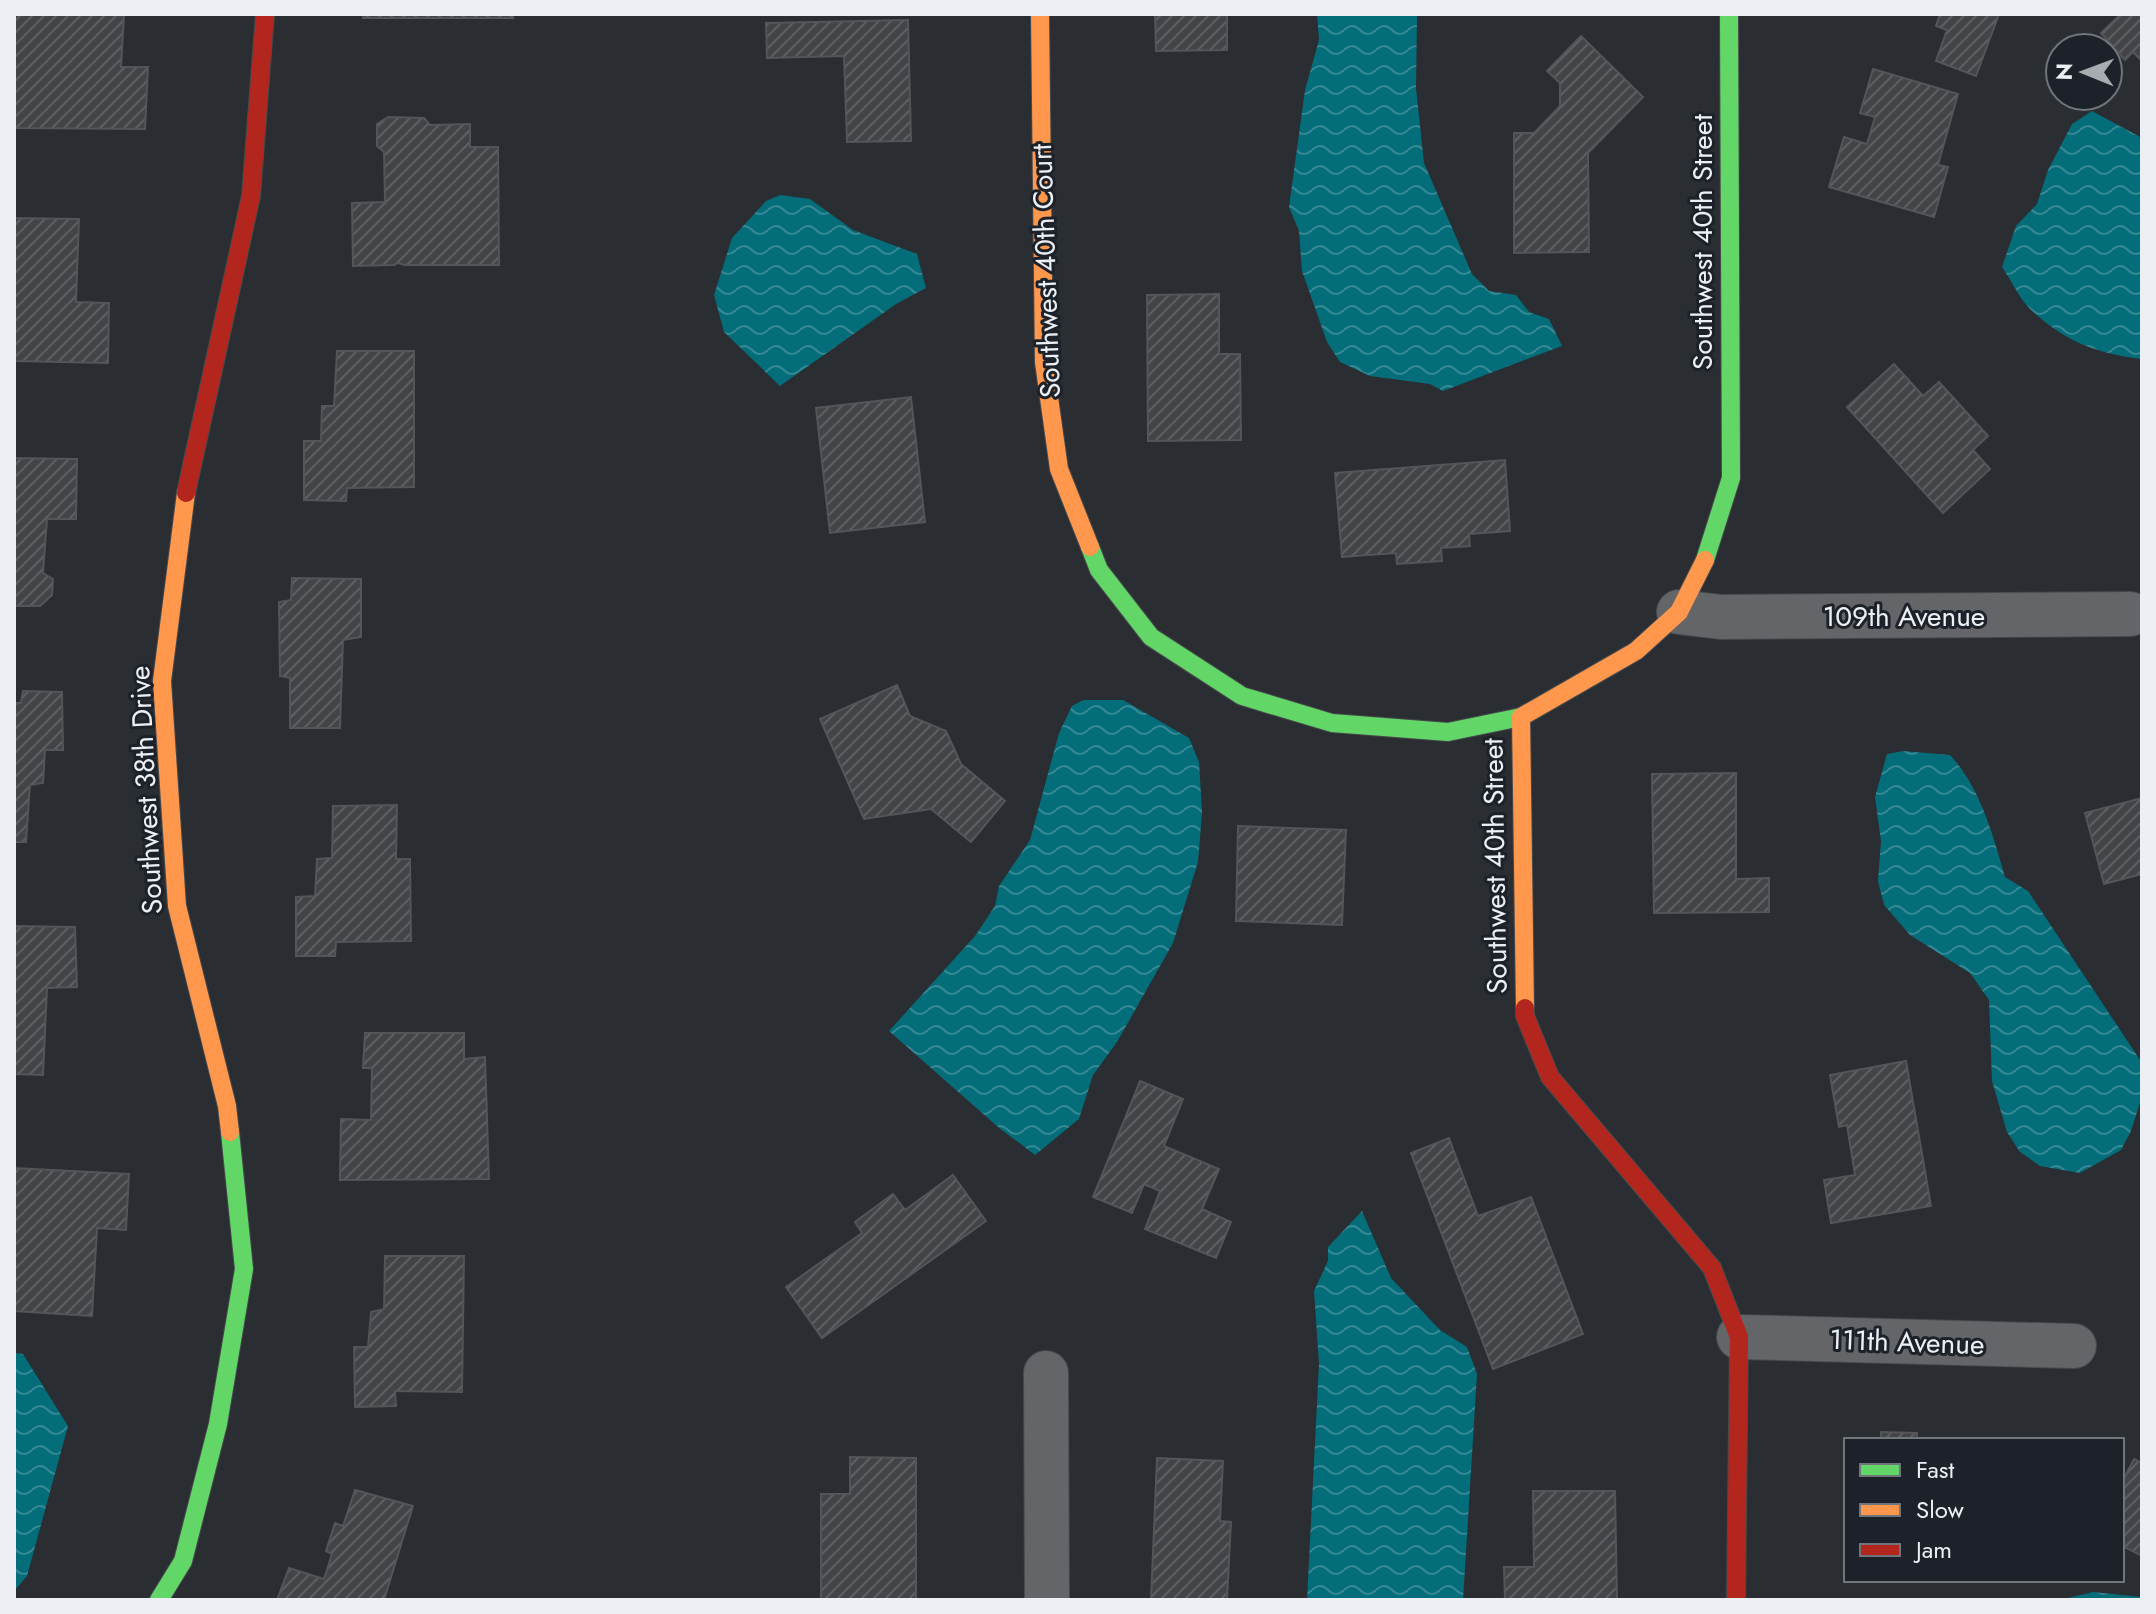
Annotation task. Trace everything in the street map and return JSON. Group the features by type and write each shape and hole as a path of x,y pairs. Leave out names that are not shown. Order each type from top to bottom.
{"street":[{"name":"Southwest 38th Drive","path":"159,1600 183,1561 187,1546 218,1424 244,1269 227,1106 177,906 162,681 189,472 251,196 265,14"},
{"name":"Southwest 40th Court","path":"1040,14 1044,362 1059,469 1099,570 1151,637 1242,696 1332,723 1448,732 1521,717"},
{"name":"Southwest 40th Street","path":"1729,14 1731,478 1709,552 1679,612 1636,651 1521,717 1525,1016 1550,1077 1712,1268 1739,1337 1736,1600"},
{"name":"109th Avenue","path":"1679,612 1721,617 2130,614"},
{"name":"111th Avenue","path":"1739,1337 2074,1346"},
{"path":"1046,1373 1047,1600"}],"water":[{"path":"1317,14 1417,14 1416,88 1424,163 1472,274 1489,291 1516,295 1529,312 1549,319 1562,346 1443,391 1430,384 1370,376 1340,362 1327,342 1302,271 1299,231 1289,207 1305,90 1319,40"},
{"path":"2094,112 2142,138 2142,359 2095,349 2055,330 2026,305 2002,267 2016,226 2037,204 2048,170 2072,124"},
{"path":"780,195 810,199 853,230 917,254 926,288 896,304 780,386 724,332 714,295 732,238 766,201"},
{"path":"1083,700 1123,700 1189,738 1199,762 1202,812 1198,862 1173,943 1117,1042 1093,1075 1079,1119 1035,1155 998,1127 889,1031 975,936 995,906 999,886 1030,840 1059,733 1072,706"},
{"path":"1903,751 1950,755 1960,768 1984,812 2005,877 2028,891 2142,1063 2142,1096 2131,1131 2121,1150 2080,1173 2040,1166 2020,1152 2007,1132 1992,1081 1989,1000 1970,973 1910,935 1884,905 1878,881 1881,841 1875,797 1887,754"},
{"path":"1362,1211 1391,1278 1440,1330 1467,1347 1477,1374 1463,1600 1307,1600 1319,1364 1314,1291 1328,1261 1328,1247"},
{"path":"14,1353 23,1354 68,1426 27,1576 14,1591"},
{"path":"2093,1592 2142,1597 2142,1600 2060,1600"}],"building":[{"path":"14,14 124,14 121,67 148,67 145,129 14,128"},
{"path":"364,14 513,14 513,18 363,18"},
{"path":"1155,14 1227,14 1227,50 1156,51"},
{"path":"1940,14 1999,14 1976,76 1936,61 1947,30 1936,26"},
{"path":"2121,14 2142,14 2142,61 2133,52 2124,59 2124,32 2102,32"},
{"path":"908,20 911,141 847,142 844,56 767,58 766,23"},
{"path":"1581,36 1643,97 1588,153 1589,252 1514,253 1514,133 1534,133 1560,106 1560,83 1547,71"},
{"path":"1873,69 1958,94 1938,165 1948,167 1934,217 1829,187 1844,137 1867,144 1875,117 1860,113"},
{"path":"388,117 424,118 430,125 470,124 470,147 498,147 499,265 398,263 353,266 352,203 385,202 384,152 377,146 377,124"},
{"path":"14,218 79,219 76,302 109,303 108,363 14,361"},
{"path":"1219,294 1219,354 1240,354 1241,440 1148,441 1147,295"},
{"path":"337,351 414,351 414,487 347,488 346,501 304,500 304,441 321,441 322,406 334,406"},
{"path":"1894,364 1923,396 1939,382 1988,436 1973,450 1990,469 1943,513 1847,407"},
{"path":"911,397 925,522 830,533 816,408"},
{"path":"14,458 77,459 76,519 47,519 43,573 53,579 52,595 40,606 14,606"},
{"path":"1505,460 1510,531 1469,534 1470,546 1441,548 1442,561 1397,564 1396,553 1342,557 1335,473"},
{"path":"292,578 361,579 361,637 343,640 340,728 290,728 290,678 280,676 279,602 291,600"},
{"path":"897,685 910,716 946,731 961,764 1005,801 971,842 931,809 864,819 820,719"},
{"path":"23,691 62,692 63,750 45,750 43,783 30,785 26,842 14,842 14,703 21,703"},
{"path":"1736,773 1736,879 1769,878 1769,912 1654,913 1652,774"},
{"path":"2142,798 2142,874 2104,884 2085,813"},
{"path":"397,805 396,859 410,859 411,941 336,942 335,956 296,956 296,897 315,896 317,859 332,858 333,806"},
{"path":"1238,826 1346,830 1342,925 1236,921"},
{"path":"14,926 75,927 77,987 47,988 43,1075 14,1074"},
{"path":"365,1033 464,1033 464,1059 485,1057 489,1179 340,1180 341,1119 371,1120 372,1068 363,1068"},
{"path":"1906,1061 1931,1206 1831,1223 1824,1180 1855,1175 1847,1125 1839,1127 1830,1075"},
{"path":"1140,1081 1183,1099 1164,1146 1219,1169 1202,1209 1231,1222 1216,1258 1145,1229 1160,1191 1144,1184 1132,1213 1093,1197"},
{"path":"1449,1138 1478,1216 1531,1197 1583,1334 1493,1369 1411,1153"},
{"path":"14,1168 129,1174 126,1230 97,1228 92,1316 14,1311"},
{"path":"953,1175 986,1221 822,1338 786,1287 862,1233 855,1222 893,1194 905,1210"},
{"path":"385,1256 464,1256 462,1392 395,1391 396,1406 355,1407 354,1347 368,1347 371,1312 384,1309"},
{"path":"1881,1432 1917,1433 1917,1438 1881,1438"},
{"path":"850,1457 916,1458 916,1600 821,1600 821,1494 850,1494"},
{"path":"1157,1458 1223,1461 1220,1521 1231,1522 1227,1600 1151,1600"},
{"path":"2134,1459 2142,1463 2142,1556 2124,1547 2124,1478"},
{"path":"355,1490 413,1506 384,1600 277,1600 289,1568 324,1579 332,1554 326,1551 335,1523 343,1526"},
{"path":"1533,1491 1615,1491 1617,1600 1505,1600 1504,1567 1534,1567"}],"traffic: fast":[{"path":"1705,560 1731,478 1729,14"},
{"path":"1090,547 1099,570 1151,637 1242,696 1332,723 1448,732 1521,717"},
{"path":"159,1600 183,1561 218,1424 244,1269 230,1132"}],"traffic: slow":[{"path":"1040,14 1044,362 1059,469 1090,547"},
{"path":"186,493 162,681 177,906 227,1106 230,1132"},
{"path":"1525,1008 1521,717 1636,651 1679,612 1705,560"}],"traffic: jam":[{"path":"186,493 251,196 265,14"},
{"path":"1525,1008 1525,1016 1550,1077 1712,1268 1739,1337 1736,1600"}]}
